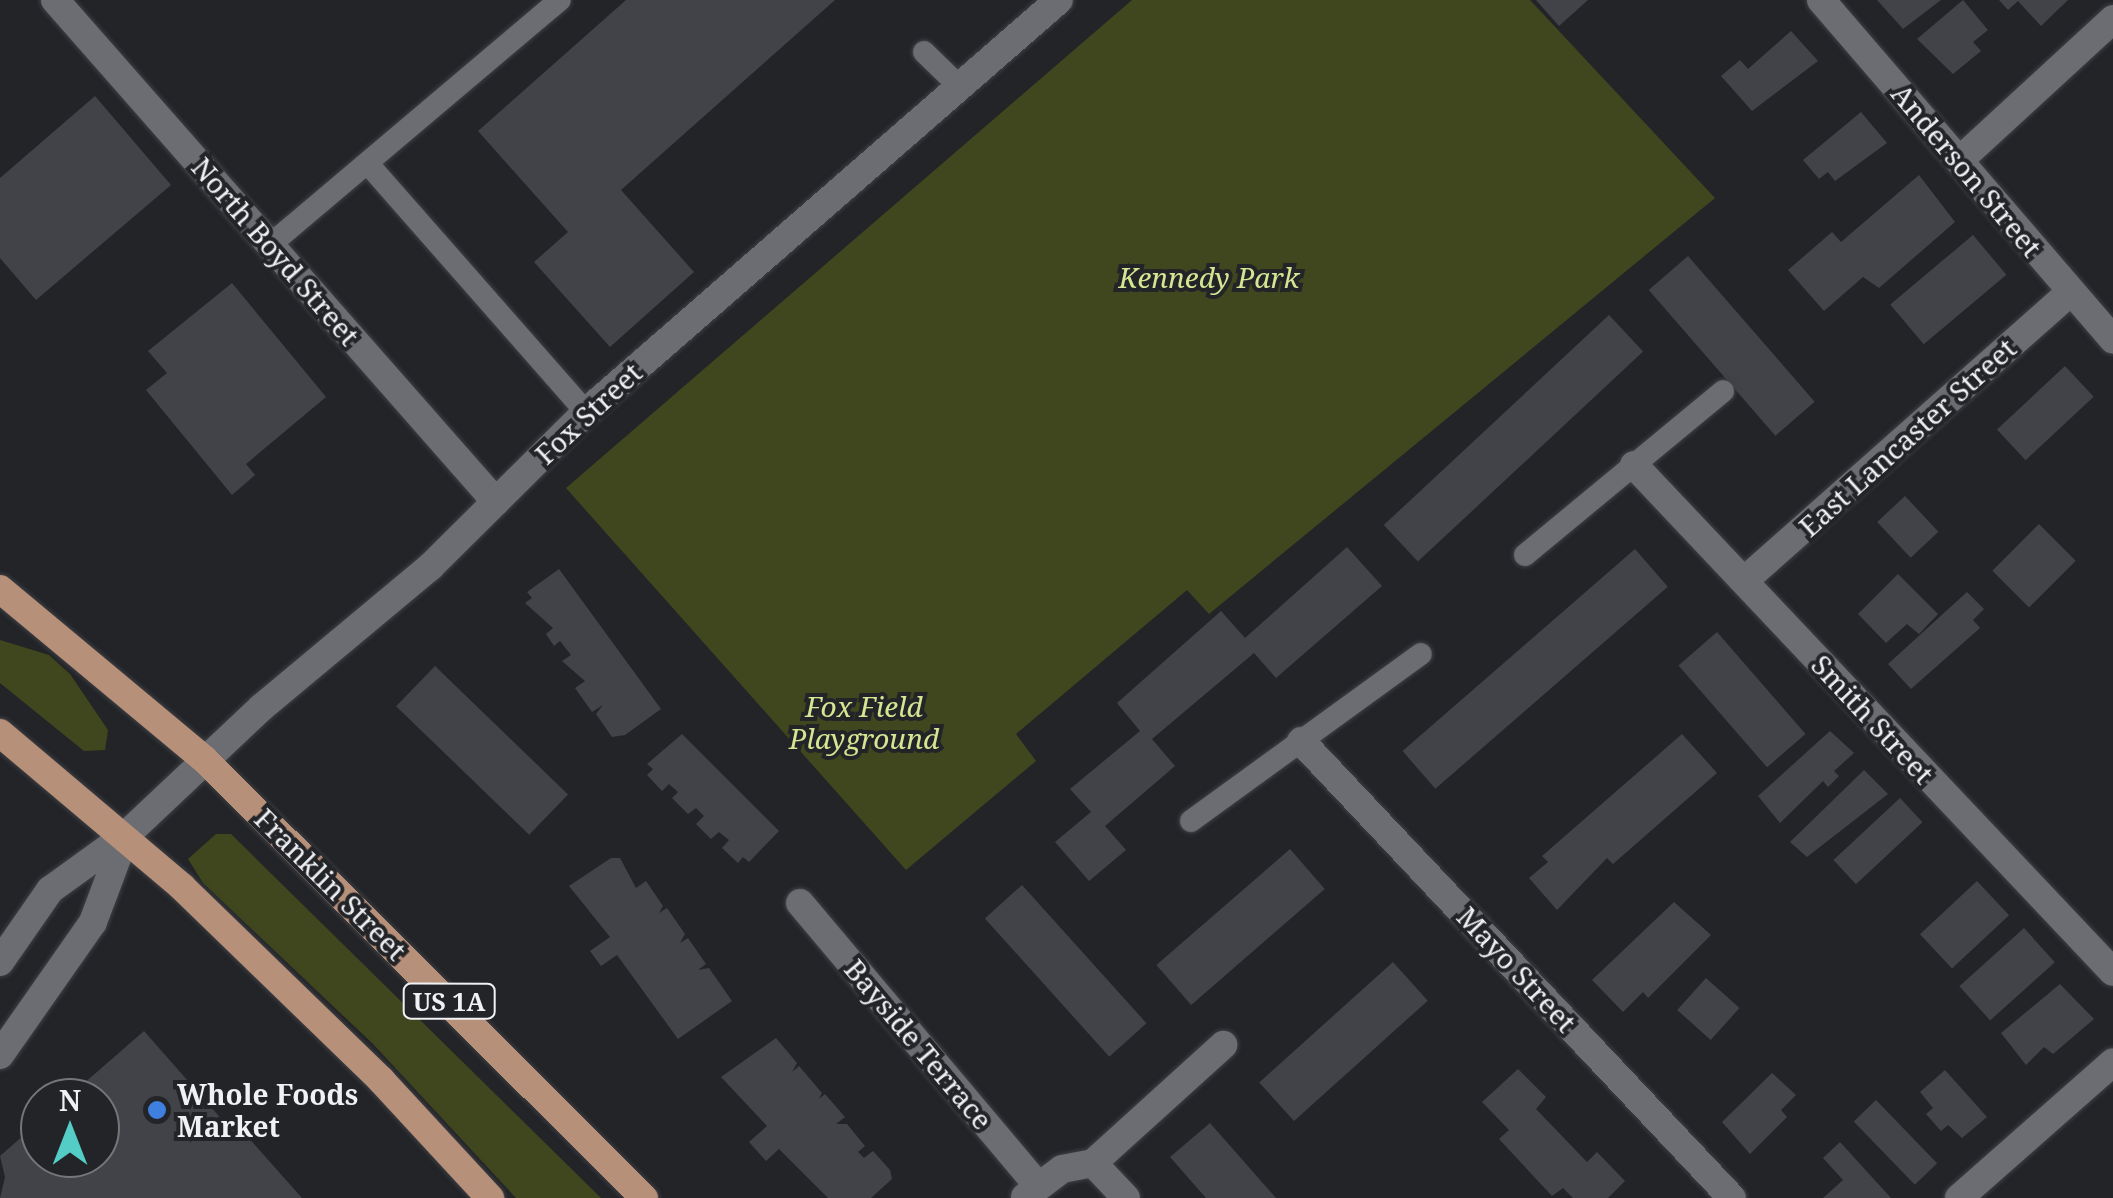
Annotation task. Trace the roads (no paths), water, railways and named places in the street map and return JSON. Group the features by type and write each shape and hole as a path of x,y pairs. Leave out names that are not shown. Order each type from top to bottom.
{"main road":[{"name":"Franklin Street","path":"0,589 205,760 644,1198"},
{"path":"0,733 125,836 381,1080 490,1198"}],"street":[{"name":"North Boyd Street","path":"55,0 496,502"},
{"name":"Fox Street","path":"0,962 50,890 125,836 496,502 586,412 1058,0"},
{"name":"Anderson Street","path":"1821,0 1961,159 2069,294 2113,340"},
{"path":"1961,159 2113,19"},
{"name":"East Lancaster Street","path":"1745,580 2069,294"},
{"name":"Smith Street","path":"1634,465 2113,972"},
{"name":"Mayo Street","path":"1301,740 1732,1198"},
{"path":"0,1055 93,922 125,836"},
{"name":"Bayside Terrace","path":"800,903 1031,1192 1062,1169 1093,1163 1224,1046"},
{"path":"1959,1198 2113,1062"},
{"path":"1093,1163 1126,1198"}],"lane":[{"path":"271,244 560,0"},
{"path":"924,52 960,86"},
{"path":"369,165 586,412"},
{"path":"1525,555 1723,391"},
{"path":"1191,821 1421,654"}],"place":[{"name":"Whole Foods Market","path":"157,1110"}],"park label":[{"name":"Kennedy Park","path":"1209,277"},
{"name":"Fox Field Playground","path":"864,722"}]}
